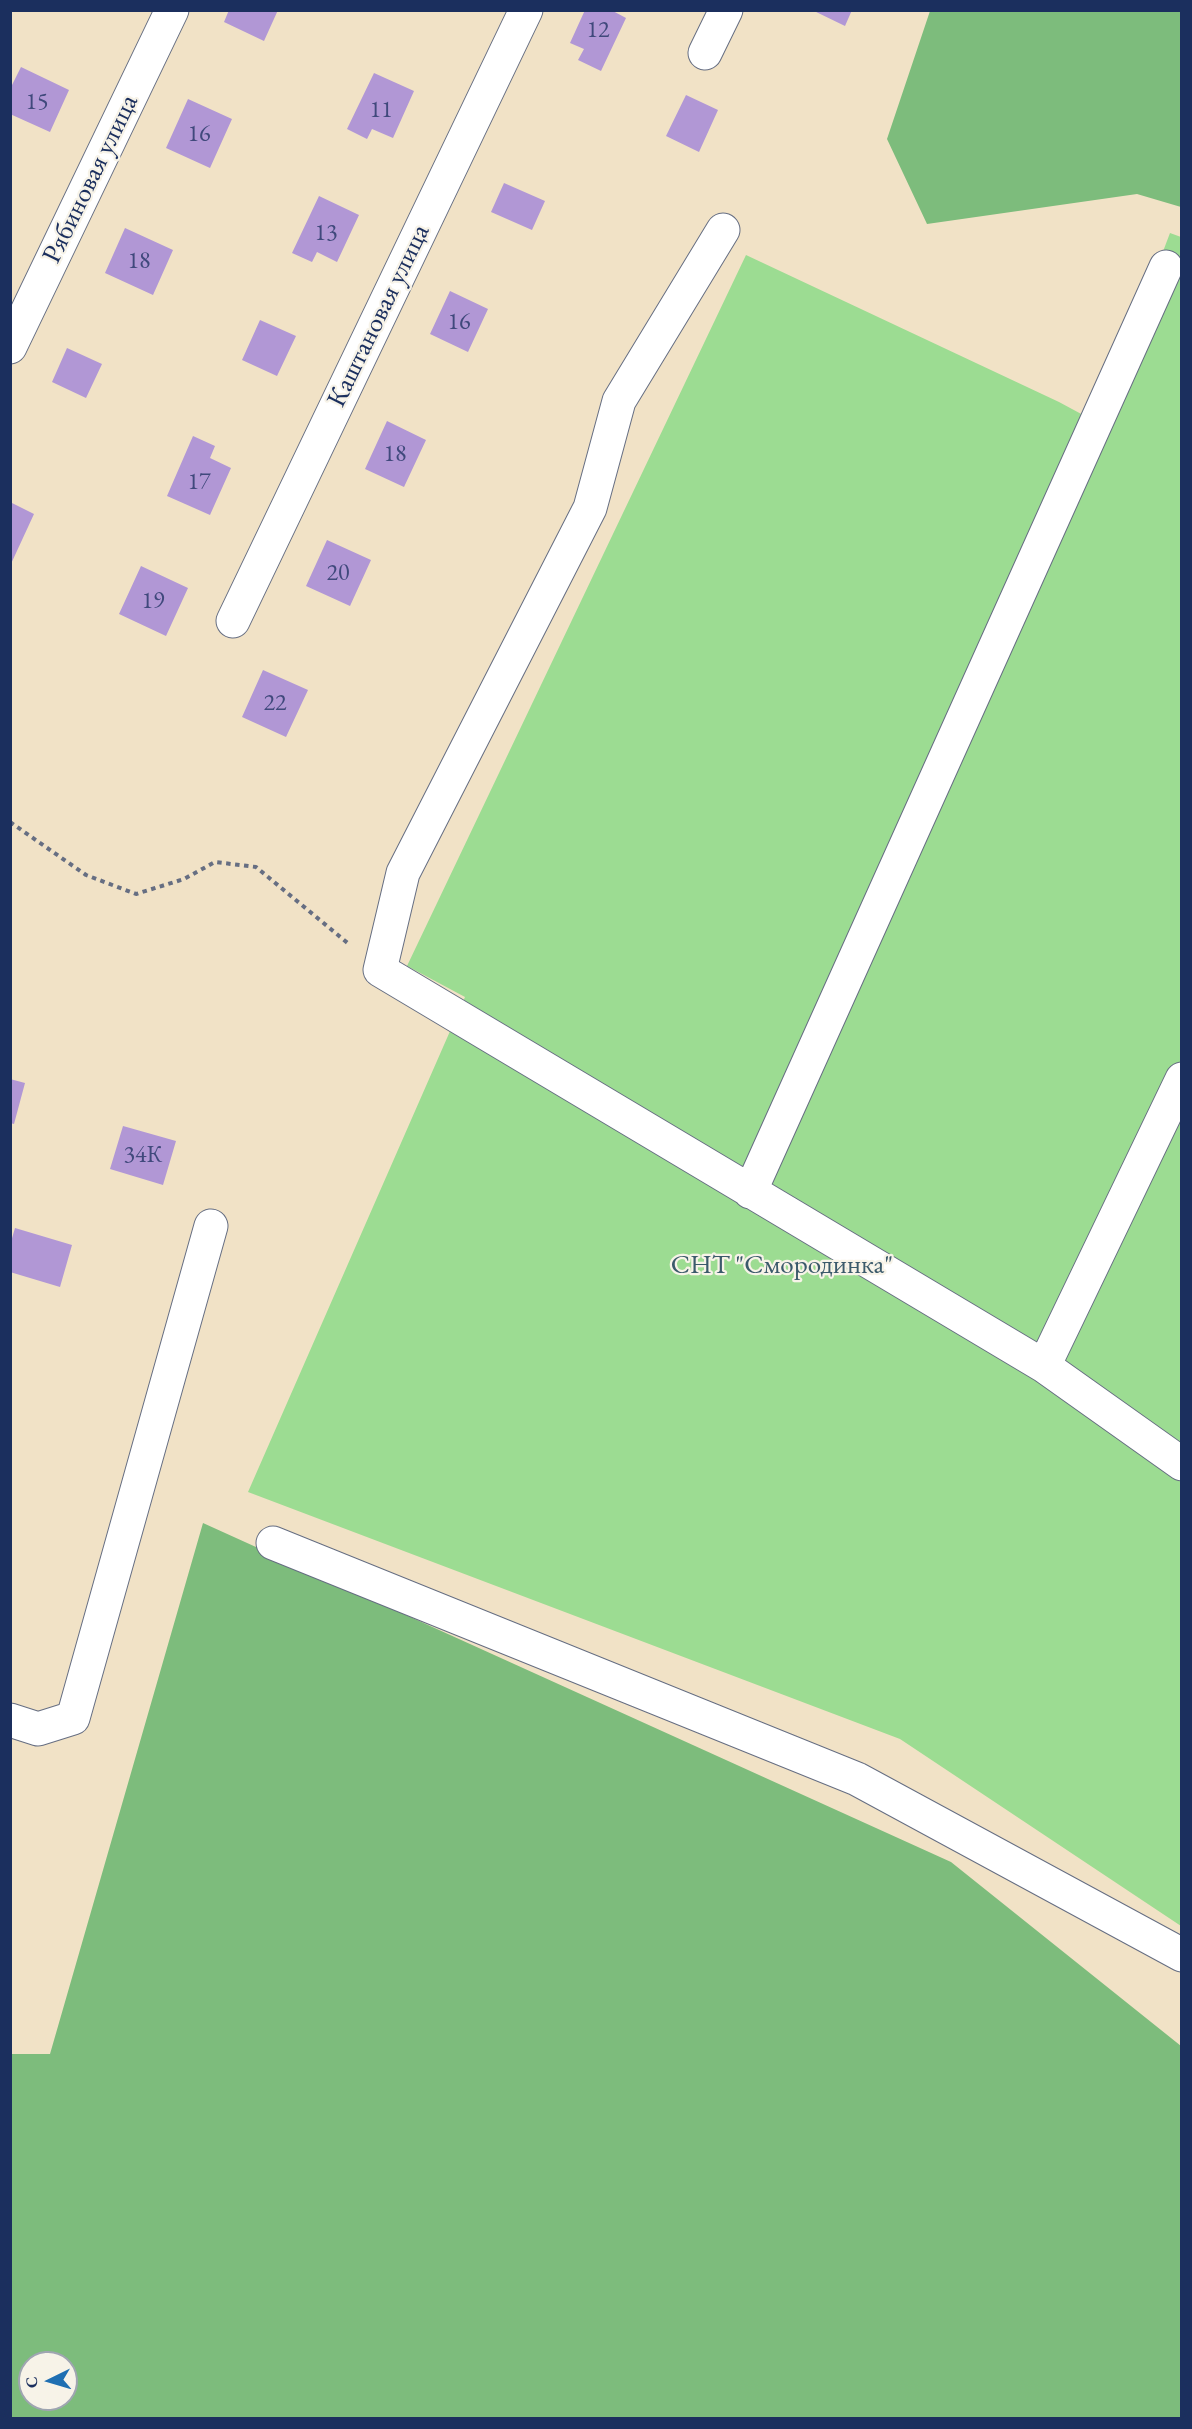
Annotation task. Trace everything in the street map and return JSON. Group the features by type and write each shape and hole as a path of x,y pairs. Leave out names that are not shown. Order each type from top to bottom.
{"street":[{"name":"Рябиновая улица","path":"10,347 172,10"},
{"name":"Каштановая улица","path":"232,621 526,10"},
{"path":"705,53 726,10"},
{"path":"723,230 619,401 590,508 403,873 380,970 1044,1366 1182,1464"},
{"path":"750,1192 1166,267"},
{"path":"1044,1366 1182,1079"},
{"path":"10,1720 38,1729 73,1718 211,1226"},
{"path":"273,1543 857,1779 1182,1955"}],"path":[{"path":"10,822 86,875 136,894 184,879 215,862 256,867 380,970"}],"green space":[{"path":"930,11 1181,11 1181,207 1137,194 927,224 887,139"},
{"name":"СНТ \"Смородинка\"","path":"1170,233 1181,237 1181,1926 900,1739 248,1492 465,997 407,966 746,255 1059,402 1098,423"},
{"path":"203,1523 951,1862 1181,2046 1181,2418 11,2418 11,2054 50,2054"}],"building":[{"path":"229,10 278,10 264,41 224,22"},
{"path":"585,10 611,10 626,18 601,71 578,60 584,49 570,43"},
{"path":"812,10 852,10 845,26"},
{"path":"21,67 69,90 50,132 10,114 10,89"},
{"path":"374,73 414,91 393,138 372,129 367,139 347,129"},
{"path":"686,95 718,110 699,152 666,136"},
{"path":"188,99 232,119 210,168 166,148"},
{"path":"504,183 545,201 532,230 491,212"},
{"path":"319,196 359,215 337,262 317,252 312,262 292,253"},
{"path":"125,228 173,250 153,295 105,273"},
{"path":"450,291 488,309 468,352 430,334"},
{"path":"260,320 296,336 277,376 242,360"},
{"path":"67,348 102,364 86,398 52,382"},
{"path":"387,421 426,440 404,487 365,469"},
{"path":"193,436 215,446 210,458 231,468 210,515 167,496"},
{"path":"10,502 34,514 10,566"},
{"path":"327,540 371,560 350,606 306,586"},
{"path":"141,566 188,588 166,636 119,614"},
{"path":"263,670 308,690 286,737 242,717"},
{"path":"10,1079 25,1083 14,1124 10,1123"},
{"path":"123,1126 176,1141 163,1185 110,1169"},
{"path":"15,1228 72,1245 60,1287 10,1272 10,1245"}]}
